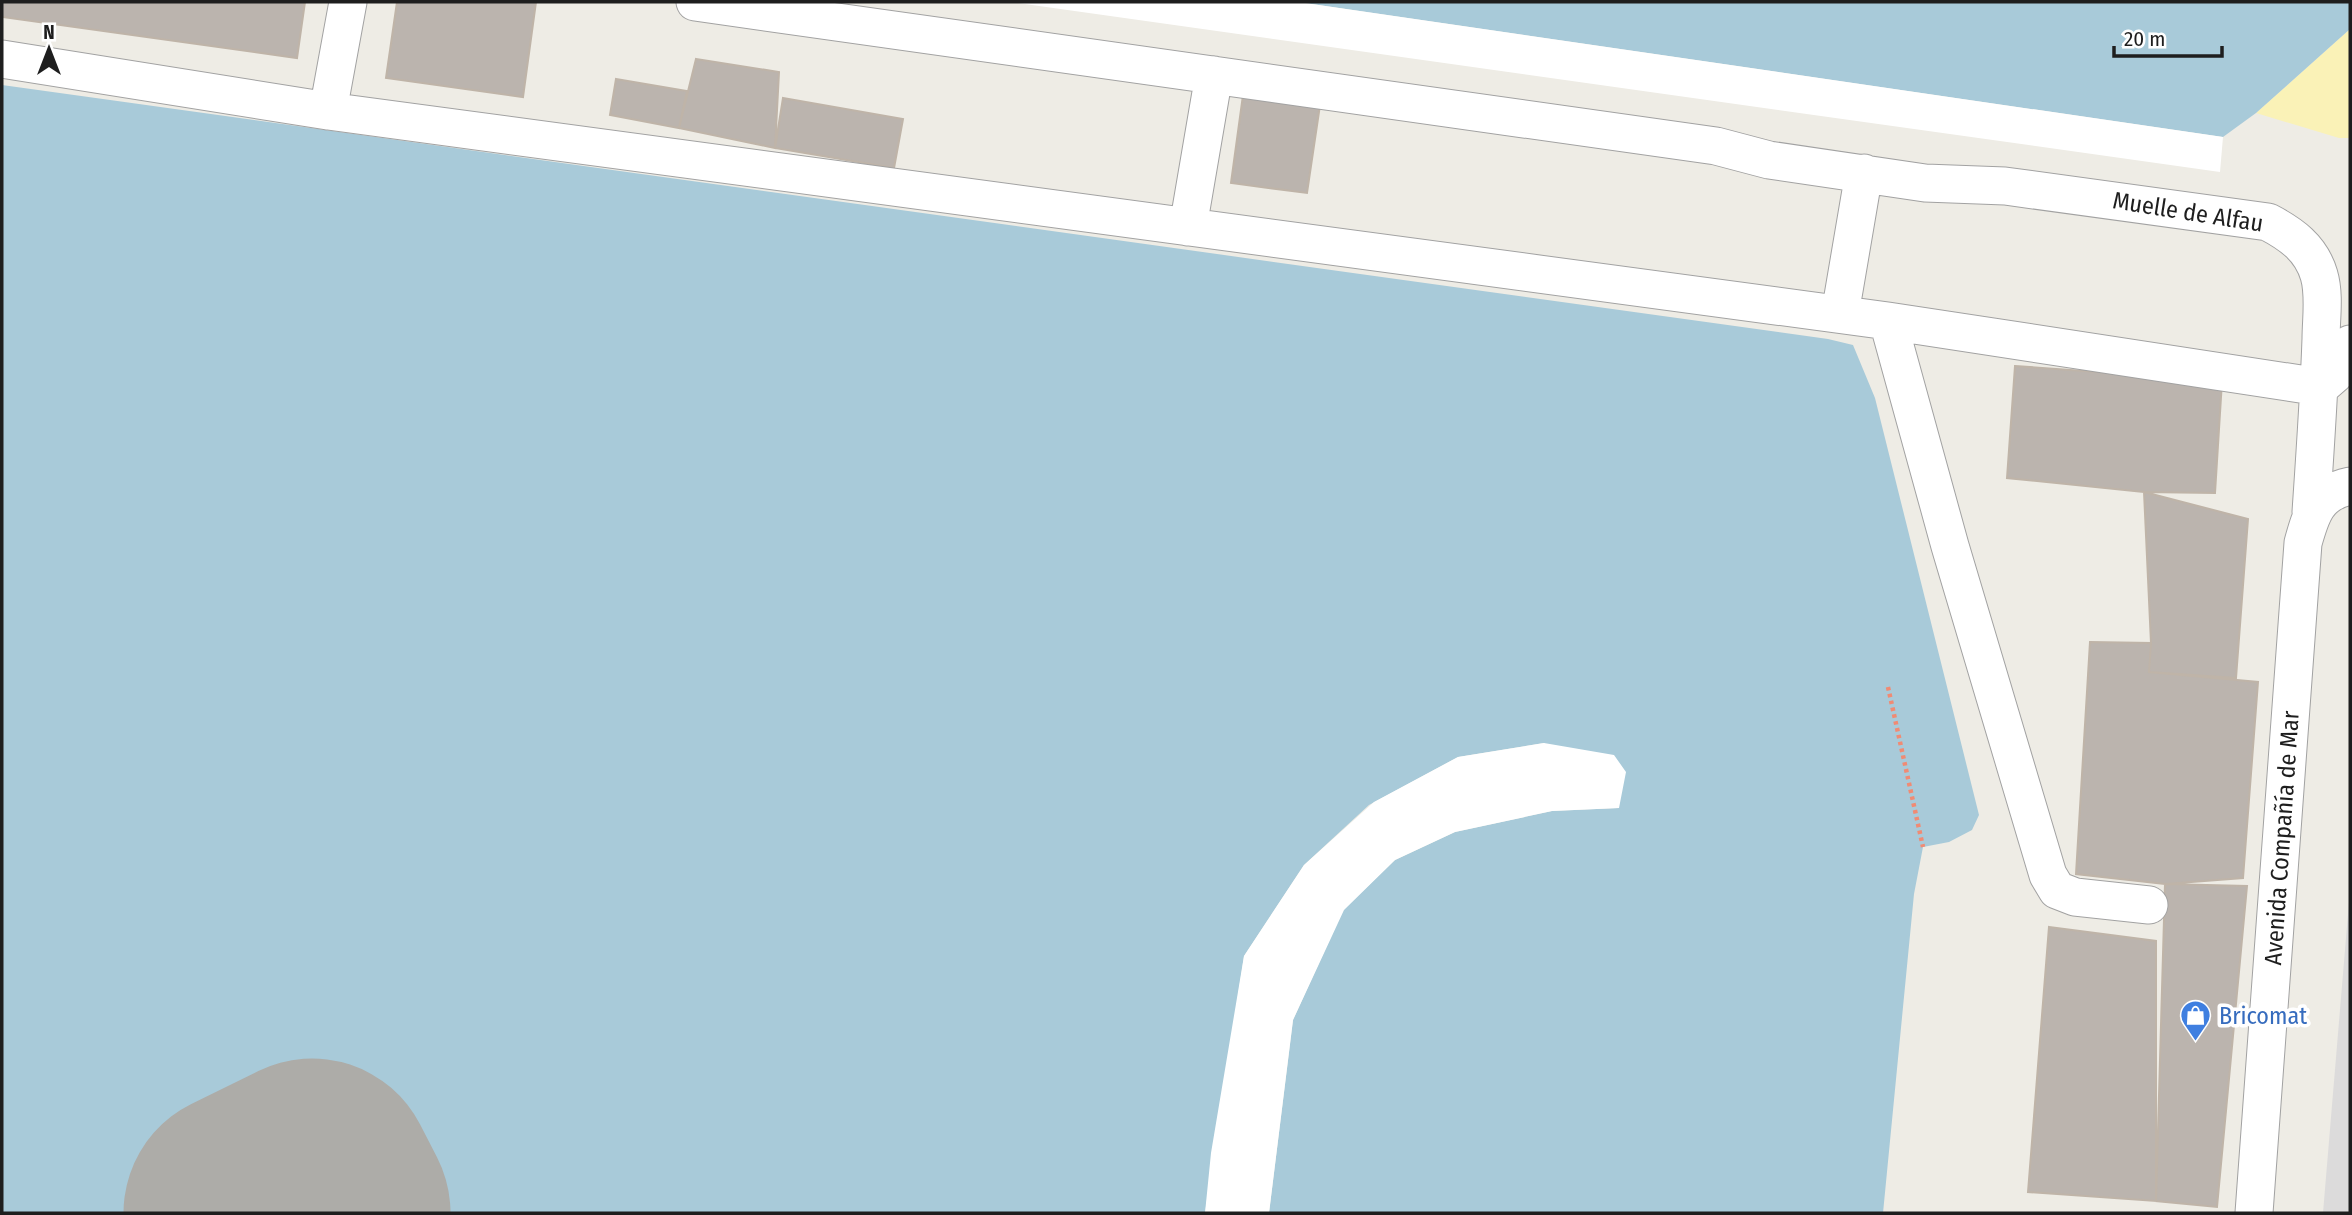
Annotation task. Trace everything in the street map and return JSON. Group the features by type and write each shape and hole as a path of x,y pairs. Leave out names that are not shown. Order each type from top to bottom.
{"street":[{"path":"328,111 348,2"},
{"path":"695,2 1716,146 1769,160 1925,183 2005,186"},
{"path":"2,60 328,111 1840,314 2319,387 2335,374 2350,344"},
{"path":"1188,227 1214,75"},
{"path":"1716,146 1769,144 1861,155 1967,173 2005,186"},
{"path":"1840,314 1864,173"},
{"name":"Muelle de Alfau","path":"2005,186 2268,222 2291,234 2308,252 2319,275 2322,300 2311,512"},
{"path":"1888,321 1950,546 2048,875 2057,890 2075,897 2149,905"},
{"path":"2311,512 2334,489 2350,486"},
{"name":"Avenida Compañía de Mar","path":"2254,1213 2303,543 2311,512"}],"path":[{"path":"1888,687 1923,846"}],"shaded area":[{"path":"2350,890 2350,1213 2323,1213"}],"sand":[{"path":"2350,29 2350,138 2339,138 2256,113"}],"water":[{"path":"1298,2 2350,2 2350,29 2256,113 2223,137"},
{"path":"2,85 1828,339 1853,345 1875,398 1979,815 1972,830 1949,842 1923,847 1914,894 1883,1213 1269,1213 1293,1020 1343,910 1395,860 1455,832 1552,811 1619,808 1544,743 1458,757 1369,805 1304,865 1244,956 1205,1213 368,1213 334,1149 320,1144 180,1213 2,1213"}],"pier":[{"path":"1010,2 1298,2 2223,137 2220,172"},
{"path":"1544,743 1614,755 1626,772 1619,808 1552,811 1455,832 1395,860 1344,910 1293,1020 1269,1213 1205,1213 1211,1153 1244,956 1304,865 1374,802 1458,757"}],"building":[{"path":"2,2 305,2 297,58 2,17"},
{"path":"397,2 536,2 523,97 386,78"},
{"path":"696,59 779,72 775,148 679,128"},
{"path":"616,79 687,91 679,128 610,115"},
{"path":"1243,95 1320,105 1307,193 1231,183"},
{"path":"783,98 903,119 894,168 775,148"},
{"path":"2015,366 2222,381 2215,493 2144,492 2007,478"},
{"path":"2144,492 2248,519 2236,678 2149,672 2151,643"},
{"path":"2090,642 2151,643 2149,672 2258,682 2243,878 2165,884 2076,874"},
{"name":"Bricomat","path":"2165,884 2247,886 2217,1207 2156,1201"},
{"path":"2049,927 2156,941 2156,1201 2028,1192"}],"runway":[{"path":"245,1213 312,1180 329,1213"}],"place":[{"name":"Bricomat","path":"2196,1043"}]}
